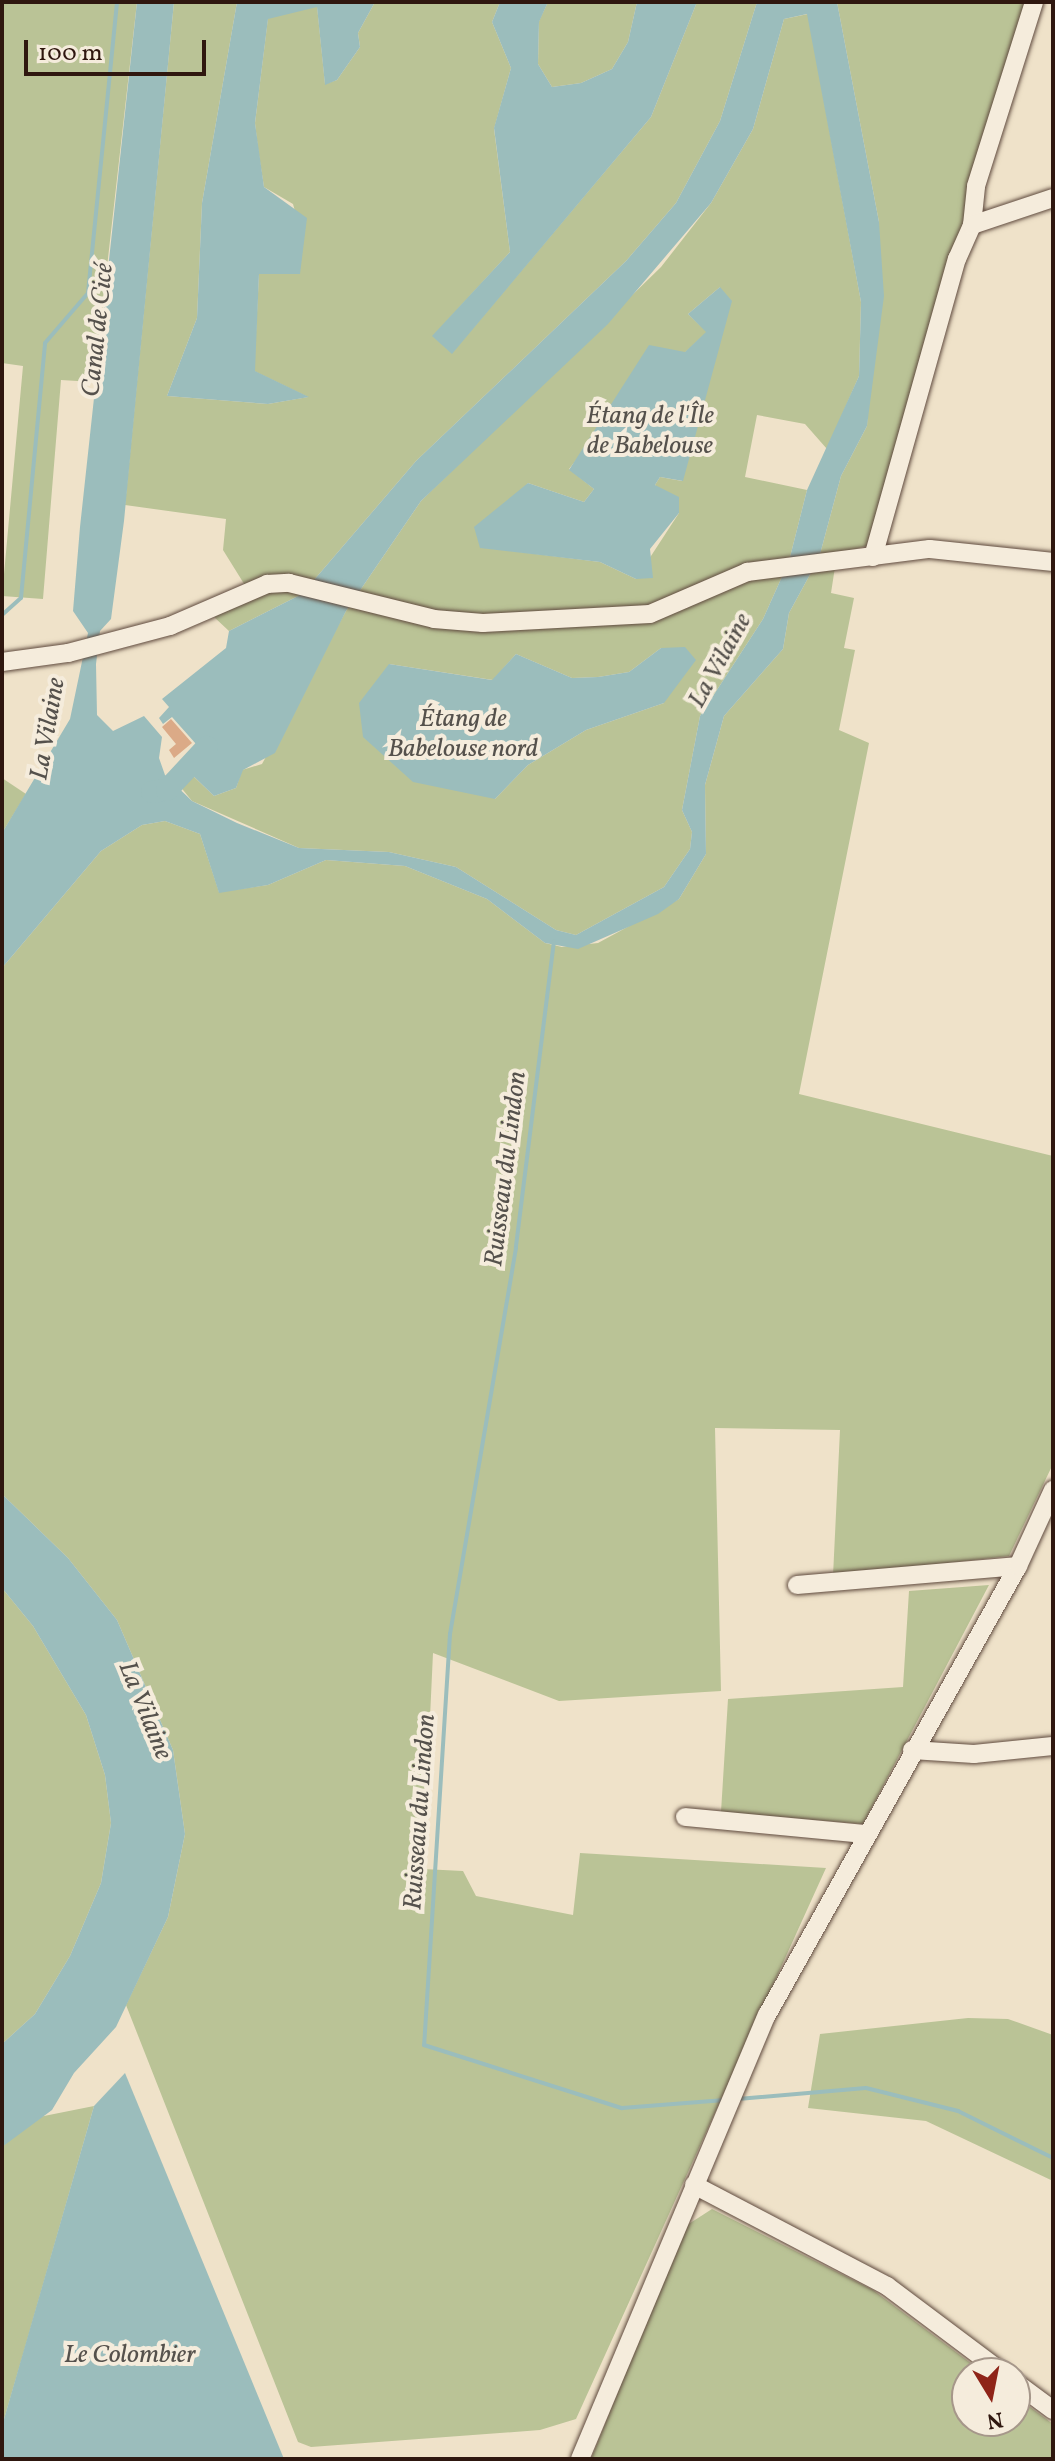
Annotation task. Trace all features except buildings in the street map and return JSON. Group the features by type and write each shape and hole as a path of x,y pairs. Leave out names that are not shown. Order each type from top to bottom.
{"street":[{"path":"873,557 957,259 972,225 976,186 1034,2"},
{"path":"972,225 1053,198"},
{"path":"2,662 68,653 129,637 189,619 242,592 289,583 412,614 483,623 631,615 683,598 735,575 873,557 967,549 1053,562"},
{"path":"580,2459 732,2095 866,1834 1018,1566 1053,1490"},
{"path":"797,1585 1018,1566"},
{"path":"912,1750 974,1754 1053,1746"},
{"path":"685,1817 866,1834"},
{"path":"694,2185 887,2286 982,2357"},
{"path":"1031,2394 1053,2410"}],"green space":[{"path":"2,2 137,2 94,382 61,380 43,599 2,596 23,366 2,363"},
{"path":"174,2 237,2 202,203 197,318 167,396 268,404 308,397 254,371 259,274 299,274 302,237 293,204 264,187 258,149 255,123 268,18 317,6 325,84 337,80 360,47 358,33 375,2 500,2 492,22 511,68 494,129 510,252 433,336 452,353 651,117 697,2 757,2 720,121 676,203 626,261 416,461 302,594 229,631 214,617 251,595 223,550 226,519 125,505"},
{"path":"548,2 637,2 628,42 612,69 581,83 552,87 538,64 539,21"},
{"path":"837,2 1028,2 870,545 837,554 831,593 854,598 844,648 855,650 839,730 869,743 799,1094 1053,1156 1053,1464 1009,1556 833,1576 840,1430 715,1428 721,1691 559,1701 433,1653 423,1869 463,1871 476,1896 573,1915 580,1853 826,1868 576,2419 540,2430 311,2447 298,2442 126,2005 168,1917 185,1834 173,1750 117,1620 68,1558 2,1494 2,968 101,851 142,825 165,821 200,834 219,892 268,885 326,860 405,866 487,899 545,943 562,947 598,943 679,899 706,854 705,785 724,716 783,649 789,613 819,558 841,476 867,426 879,222"},
{"path":"808,14 861,302 859,376 827,449 805,424 757,415 745,477 807,490 789,561 763,619 700,716 682,810 692,832 690,849 664,887 576,935 556,930 456,867 389,852 299,848 192,801 179,785 191,774 214,796 236,788 242,770 262,764 346,611 421,501 661,267 711,203 753,129 784,19","holes":["720,287 682,481 660,477 655,485 679,513 636,579 600,562 480,547 528,483 584,502 594,489 569,469 596,435 707,332 688,314","661,648 664,703 586,730 528,765 495,799 389,664 493,680 516,654 572,678 598,677 629,672"]},
{"path":"2,778 26,794 2,833"},
{"path":"989,1585 863,1824 721,1812 728,1699 903,1687 909,1591"},
{"path":"2,1588 33,1626 86,1715 105,1775 111,1823 101,1883 70,1956 35,2014 2,2044"},
{"path":"968,2018 1008,2019 1053,2035 1053,2181 926,2121 808,2108 820,2034"},
{"path":"94,2106 2,2426 2,2147 34,2118"},
{"path":"712,2209 873,2290 963,2357 951,2357 951,2437 1031,2437 1031,2408 1053,2424 1053,2459 591,2459 684,2227"}],"water":[{"path":"137,2 174,2 124,521 111,619 100,631 96,664 97,715 113,731 144,716 162,737 159,758 165,775 192,801 237,823 299,848 389,852 456,867 556,930 576,935 664,887 690,849 692,832 682,810 700,716 763,619 789,561 807,490 859,376 861,302 807,14 784,19 753,129 711,203 608,324 421,501 346,611 275,753 243,770 236,788 214,796 186,769 183,761 196,744 172,717 163,724 159,718 169,707 162,699 226,648 229,631 302,594 416,461 626,261 676,203 720,121 757,2 837,2 879,222 884,296 867,426 841,476 819,558 789,613 783,649 724,716 705,785 706,854 679,899 658,914 578,949 545,943 487,899 405,866 326,860 268,885 219,893 200,834 165,821 142,825 101,851 2,968 2,833 70,719 88,633 73,611"},
{"path":"237,2 375,2 358,33 360,47 337,80 325,85 317,7 268,19 255,123 264,187 307,218 300,274 259,274 255,371 309,397 268,404 167,396 197,318 202,203"},
{"path":"500,2 548,2 539,22 538,64 552,87 581,83 612,69 628,42 637,2 697,2 651,117 452,354 432,336 510,252 494,128 511,68 492,22"},
{"name":"Étang de l'Île de Babelouse","path":"720,287 732,301 683,481 660,477 655,485 679,497 679,513 650,549 653,578 636,579 600,562 480,548 474,527 528,483 584,502 594,489 569,470 649,345 685,352 706,332 688,314"},
{"name":"Étang de Babelouse nord","path":"685,647 696,660 664,703 586,730 528,765 495,799 413,782 363,737 359,703 389,664 492,680 516,654 572,678 598,677 629,672 661,648"},
{"path":"2,1494 68,1558 117,1620 173,1750 185,1834 168,1917 116,2027 74,2073 52,2110 2,2147 2,2044 35,2014 70,1956 101,1883 111,1823 105,1775 86,1715 33,1626 2,1588"},
{"name":"Le Colombier","path":"125,2073 284,2459 2,2459 2,2426 94,2106"}],"waterway":[{"name":"Canal de Cicé","path":"2,615 21,598 45,343 88,293 117,2"},
{"name":"La Vilaine","path":"152,792 167,790 207,747"},
{"name":"Ruisseau du Lindon","path":"554,941 516,1248 450,1634 424,2045 622,2108 725,2100"},
{"name":"Ruisseau du Lindon","path":"738,2099 866,2088 958,2111 1053,2158"}]}
